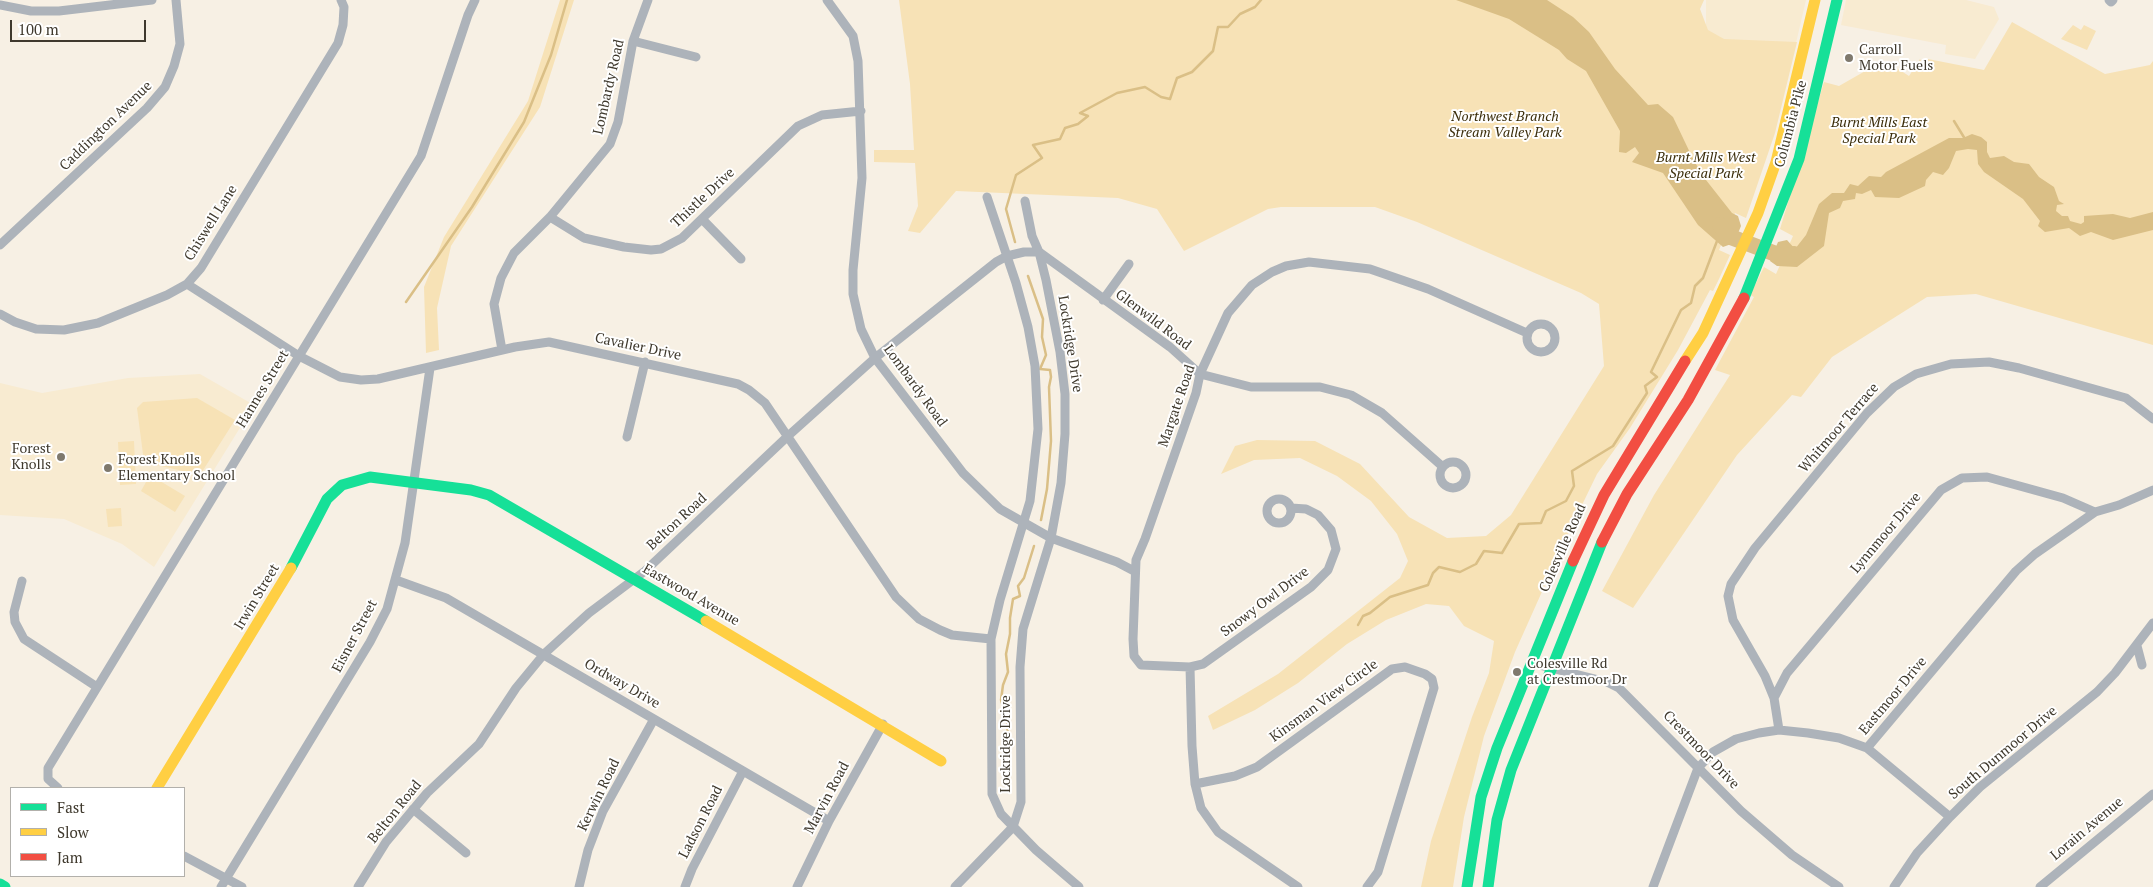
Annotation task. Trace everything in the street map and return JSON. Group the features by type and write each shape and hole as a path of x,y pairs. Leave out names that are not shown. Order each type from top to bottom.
{"main road":[{"name":"Columbia Pike","path":"1743,248 1778,155 1793,98 1814,0"},
{"name":"Columbia Pike","path":"1550,669 1598,551 1628,494 1688,400 1748,288 1762,256 1799,159 1837,0"},
{"name":"Colesville Road","path":"1467,887 1481,797 1497,748 1578,548 1604,495 1703,333 1743,248"},
{"name":"Irwin Street","path":"158,787 288,576 327,499 342,486 370,477 414,482"},
{"name":"Eastwood Avenue","path":"414,482 471,490 489,495 883,724 941,761"},
{"path":"1488,887 1497,820 1508,778 1550,669"},
{"path":"0,884 4,887"}],"street":[{"path":"0,5 31,11 59,11 152,0"},
{"name":"Caddington Avenue","path":"0,245 147,108 166,87 180,44 176,0"},
{"name":"Chiswell Lane","path":"0,314 15,322 36,329 64,330 98,323 167,295 187,284 201,268 338,43 343,26 344,7 341,0"},
{"name":"Hannes Street","path":"57,787 48,779 48,768 421,156 468,15 476,0"},
{"name":"Lombardy Road","path":"502,350 494,304 501,278 514,253 550,217 610,144 618,122 633,41 648,0"},
{"name":"Lombardy Road","path":"827,0 853,36 858,61 862,178 853,270 853,294 861,329 875,358 963,473 1000,509 1051,538 1117,562 1134,571"},
{"path":"2109,0 2111,2 2113,0"},
{"path":"633,41 696,58"},
{"name":"Thistle Drive","path":"550,217 584,238 651,250 661,249 682,238 798,126 822,115 861,111"},
{"name":"Lockridge Drive","path":"987,197 1028,327 1035,366 1037,395 1038,429 1030,501 1000,600 991,639 992,794 997,809 1014,827"},
{"name":"Lockridge Drive","path":"1014,827 1021,802 1020,668 1023,630 1051,538 1061,483 1065,434 1065,394 1056,324 1039,252 1032,236 1025,201"},
{"path":"702,219 741,259"},
{"name":"Belton Road","path":"358,887 386,842 426,793 479,744 516,688 544,654 589,613 634,579 686,534 788,436 875,358 1007,256 1024,252 1039,252"},
{"name":"Glenwild Road","path":"1039,252 1170,347 1200,374 1250,387 1320,388 1351,395 1382,413 1443,466"},
{"name":"Margate Road","path":"1190,668 1141,665 1134,656 1134,571 1196,393 1200,374 1228,313 1237,300 1252,285 1272,272 1286,266 1309,262 1370,269 1428,289 1528,332"},
{"path":"1103,300 1129,264"},
{"name":"Cavalier Drive","path":"187,284 299,356 330,373 360,380 430,368 502,350 549,342 738,384 749,390 766,404 896,597 919,619 940,630 952,635 991,639"},
{"path":"627,437 645,362"},
{"name":"Whitmoor Terrace","path":"1774,698 1765,676 1732,620 1728,596 1731,584 1755,548 1867,413 1894,386 1916,374 1950,364 1989,362 2018,368 2126,398 2153,420"},
{"name":"Eisner Street","path":"221,887 370,642 387,609 405,543 430,368"},
{"name":"Lynnmoor Drive","path":"1774,698 1787,673 1941,490 1962,478 1987,477 2063,498 2096,512"},
{"name":"Eastmoor Drive","path":"1654,886 1698,768 1713,752 1736,739 1779,730 1839,738 1867,748 2016,571 2035,554 2096,512 2119,505 2153,490"},
{"name":"Snowy Owl Drive","path":"1190,668 1203,664 1240,638 1311,587 1328,570 1336,549 1331,530 1318,515 1306,508 1291,508"},
{"name":"Ordway Drive","path":"396,580 446,598 829,821"},
{"path":"22,581 14,612 15,622 24,639 97,687"},
{"path":"2142,665 2137,646 2153,623"},
{"name":"South Dunmoor Drive","path":"1894,887 1917,853 1980,787 2097,692 2137,646"},
{"name":"Crestmoor Drive","path":"1530,663 1607,682 1620,688 1741,811 1792,855 1838,887"},
{"name":"Kinsman View Circle","path":"1195,784 1235,776 1257,767 1392,669 1405,667 1425,674 1432,679 1434,688 1378,872 1367,887"},
{"path":"1190,668 1195,784 1201,808 1218,832 1298,887"},
{"path":"1774,698 1779,730"},
{"name":"Kerwin Road","path":"579,887 588,850 603,811 654,719"},
{"name":"Marvin Road","path":"797,887 829,821 883,724"},
{"path":"1867,748 1950,817"},
{"name":"Ladson Road","path":"685,887 692,869 743,771"},
{"name":"Lorain Avenue","path":"2040,887 2153,794"},
{"path":"413,809 466,853"},
{"path":"955,887 1014,827 1036,850 1079,887"},
{"path":"185,857 242,887"}],"shaded area":[{"path":"1456,0 1547,0 1573,17 1589,32 1615,69 1648,105 1658,104 1673,117 1694,161 1706,180 1732,213 1738,216 1741,226 1734,243 1723,247 1698,225 1663,173 1632,162 1639,153 1635,147 1626,153 1619,152 1620,131 1586,71 1567,59 1559,50 1509,19"},
{"path":"1706,0 1806,0 1796,43 1706,40"},
{"path":"1846,0 1966,0 1994,7 1999,19 1975,59 1945,54 1946,45 1841,25"},
{"path":"1972,134 1981,137 1987,142 1987,152 1990,158 2004,156 2014,162 2029,164 2039,177 2054,187 2059,201 2064,204 2057,205 2056,211 2062,216 2068,216 2070,221 2081,224 2084,222 2084,216 2113,214 2130,218 2153,212 2153,230 2113,240 2091,232 2080,236 2069,228 2045,232 2038,226 2040,221 2023,199 1984,172 1978,164 1977,150 1968,149 1956,151 1949,168 1943,175 1933,172 1926,180 1925,186 1899,198 1875,197 1871,190 1862,194 1856,193 1855,199 1843,201 1840,208 1829,213 1824,246 1797,267 1777,266 1770,261 1778,242 1787,240 1795,249 1806,235 1819,204 1832,193 1844,193 1850,184 1858,186 1869,176 1881,177 1886,172 1949,138 1963,138"},
{"name":"Forest Knolls Elementary School","path":"200,374 254,405 154,567 122,544 64,519 0,515 0,383 42,393 128,378"}],"green space":[{"path":"560,0 574,0 540,107 451,246 437,308 439,350 426,353 424,287 444,237 528,101"},
{"name":"Northwest Branch Stream Valley Park","path":"899,0 1704,0 1700,9 1708,30 1724,39 1797,42 1775,133 1746,218 1735,213 1719,250 1730,255 1719,279 1713,291 1710,290 1678,350 1630,428 1597,474 1515,652 1484,736 1464,817 1453,887 1421,887 1431,841 1472,717 1489,673 1494,641 1464,626 1449,606 1426,604 1386,620 1347,644 1298,683 1255,710 1213,730 1208,716 1278,674 1400,578 1408,561 1397,534 1371,501 1337,476 1300,458 1254,460 1221,474 1235,446 1257,440 1315,441 1360,464 1409,517 1447,538 1486,536 1511,515 1604,366 1599,304 1581,293 1417,222 1375,207 1281,207 1268,209 1184,251 1157,209 1118,198 956,191 920,233 908,231 918,206 915,163 874,162 874,150 914,150 910,84"},
{"name":"Burnt Mills East Special Park","path":"2012,22 2105,74 2150,65 2153,61 2153,345 1976,294 1927,297 1832,357 1801,397 1792,395 1737,455 1633,608 1602,591 1654,495 1730,375 1715,370 1754,297 1750,295 1764,267 1776,274 1793,236 1780,229 1824,82 1839,86 1867,70 1885,65 1895,67 1909,76 1920,59 1924,65 1928,59 1984,70"},
{"path":"2073,25 2081,30 2084,25 2096,31 2087,50 2061,39"},
{"path":"197,398 235,420 200,475 144,462 137,408 143,402"},
{"path":"134,441 136,484 120,485 118,442"},
{"path":"150,475 185,496 175,512 141,491"},
{"path":"121,508 122,526 108,527 106,509"}],"waterway":[{"path":"406,302 472,207 524,122 551,55 567,0"},
{"path":"1015,242 1006,209 1016,175 1042,158 1033,145 1060,139 1065,128 1078,124 1088,116 1080,113 1117,93 1145,87 1161,97 1170,99 1177,78 1192,72 1213,51 1218,27 1228,27 1240,14 1255,7 1261,0"},
{"path":"1954,121 1965,139"},
{"path":"1720,225 1728,236 1784,257 1794,254"},
{"path":"1358,625 1363,616 1370,613 1390,597 1428,585 1433,573 1439,567 1460,572 1476,564 1484,551 1502,553 1519,524 1541,523 1546,511 1566,501 1574,486 1572,471 1613,446 1647,393 1645,386 1657,377 1651,372 1681,310 1691,303 1695,286 1703,278 1717,241"},
{"path":"1028,276 1043,319 1042,337 1046,355 1040,369 1050,370 1051,377 1049,387 1051,441 1047,489 1041,520"},
{"path":"1005,771 1009,759 1007,720 1001,700 1003,685 1008,672 1006,654 1010,634 1010,618 1013,599 1020,596 1018,586 1024,578 1034,546"}],"traffic: fast":[{"path":"1744,298 1799,159 1837,0"},
{"path":"291,568 327,499 342,485 370,477 471,490 489,495 706,621"},
{"path":"1488,887 1497,820 1511,770 1602,542"},
{"path":"1467,887 1481,797 1497,748 1573,561"},
{"path":"0,884 5,887"}],"traffic: slow":[{"path":"1685,361 1703,333 1758,213 1776,162 1815,0"},
{"path":"158,787 291,568"},
{"path":"706,621 941,761"}],"traffic: jam":[{"path":"1602,542 1627,494 1688,400 1744,298"},
{"path":"1573,561 1604,495 1685,361"}],"place":[{"name":"Carroll Motor Fuels","path":"1849,58"},
{"name":"Forest Knolls","path":"61,457"},
{"name":"Forest Knolls Elementary School","path":"108,468"},
{"name":"Colesville Rd at Crestmoor Dr","path":"1517,672"}],"park label":[{"name":"Burnt Mills West Special Park","path":"1706,166"}]}
